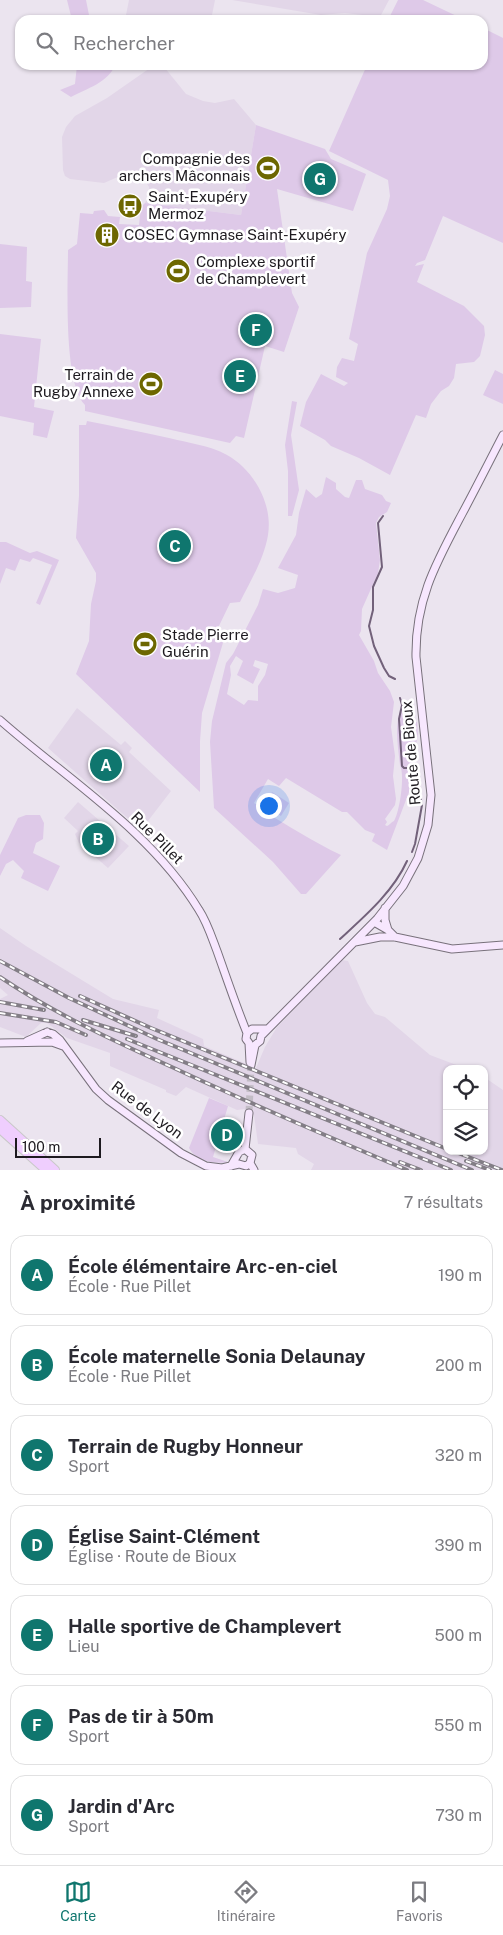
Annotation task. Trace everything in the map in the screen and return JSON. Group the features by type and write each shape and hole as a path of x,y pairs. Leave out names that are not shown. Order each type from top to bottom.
{"main road":[{"name":"Route de Bioux","path":"254,1032 267,1029 354,943 385,908 410,873 423,846 429,820 430,785 415,640 421,604 437,562 503,435"},
{"name":"Rue Pillet","path":"0,720 150,846 172,870 200,911 240,1017 254,1032"},
{"path":"385,908 388,930"},
{"path":"372,923 388,930 395,937"},
{"path":"372,923 380,937"},
{"path":"354,943 380,937 395,937 452,949 503,945"},
{"path":"42,1042 47,1037 47,1032"},
{"path":"23,1043 47,1032"},
{"name":"Rue de Lyon","path":"47,1032 53,1034 96,1089 108,1100 185,1156 206,1166 222,1168 231,1166 238,1161 238,1152 245,1150"},
{"path":"254,1032 260,1042 252,1044 246,1039 254,1032"},
{"path":"0,1043 57,1042 63,1046"},
{"path":"238,1161 244,1166 252,1167 252,1155 245,1150 249,1113"},
{"path":"0,1120 55,1170"},
{"path":"0,1129 46,1170"}],"shaded area":[{"path":"67,0 86,0 89,15 71,15"},
{"path":"129,0 215,0 212,15 126,15"},
{"path":"232,0 389,0 381,15 345,13 321,15"},
{"path":"398,0 423,0 454,15 390,15"},
{"path":"488,30 503,38 503,243 443,216 425,260 417,263 415,266 424,264 417,282 464,306 484,326 485,335 480,356 474,362 456,364 454,378 449,386 441,391 431,404 426,418 416,415 390,475 359,458 331,446 325,440 300,426 306,402 321,374 344,386 348,383 336,377 337,367 342,358 354,361 358,344 349,339 367,253 387,209 390,196 388,180 329,151 365,70 488,70"},
{"path":"76,70 112,70 108,76 90,88 71,97 60,90 75,84"},
{"path":"147,70 167,70 186,94 203,101 215,103 234,99 256,125 241,215 145,203 150,194 149,187 143,177 136,174 127,173 104,183 70,179 65,176 63,170 62,137 66,127 75,116 107,98"},
{"name":"Complexe sportif de Champlevert","path":"256,125 325,149 331,159 366,174 353,211 277,189 292,293 299,307 284,352 265,346 244,438 236,436 230,443 85,411 85,405 78,394 73,377 68,332 68,250 77,244 80,213 93,214 94,211 104,210 108,216 120,217 119,224 139,225 141,207 145,203 241,215"},
{"path":"0,244 27,247 26,281 32,282 31,307 0,308"},
{"path":"0,334 41,339 34,407 54,411 47,438 33,435 34,423 0,416"},
{"path":"495,370 503,374 503,404 483,395"},
{"path":"292,401 297,402 291,435 299,490 292,516 288,516 288,471 285,445"},
{"path":"87,421 198,445 227,455 237,461 253,479 260,489 268,512 268,535 257,569 240,602 230,603 218,628 225,636 202,713 200,792 76,674 89,641 91,604 96,581 96,573 76,538 79,496 79,425 86,425"},
{"path":"326,477 336,483 336,489 349,498 356,480 362,480 365,489 382,495 386,501 391,503 387,512 379,517 376,523 380,560 378,573 362,609 361,631 359,635 374,661 378,673 390,691 394,702 391,727 395,756 393,776 396,799 395,805 385,819 387,822 385,825 388,826 394,821 401,793 402,777 397,730 401,709 405,724 417,722 418,734 413,761 418,764 416,775 418,788 409,792 387,850 372,841 375,834 365,830 347,812 342,812 286,778 279,786 268,779 254,803 261,807 261,810 341,855 306,894 301,894 273,862 214,808 210,742 212,721 226,663 233,654 258,605 263,589 278,593 295,588 298,575 278,568 296,535 299,513 306,489 316,498 322,494","holes":["236,656 243,661 237,675 253,684 260,669 253,666 255,660 268,664 265,675 258,686 258,701 248,700 244,705 227,694 231,675 230,666"]},
{"path":"0,542 6,542 30,553 37,551 59,560 40,605 36,603 52,565 33,558 30,562 20,559 15,571 6,568 0,584"},
{"path":"77,708 121,745 125,741 132,748 129,752 171,791 141,830 48,748"},
{"path":"272,792 289,803 281,816 264,807"},
{"path":"78,802 129,846 108,868 79,843 75,834 78,831 64,818"},
{"path":"26,815 40,815 44,823 43,839 36,843 33,853 60,866 48,891 21,878 24,871 13,860 6,864 0,876 0,855 18,818"},
{"path":"0,928 113,999 159,1010 157,1018 203,1039 204,1046 256,1068 265,1047 277,1027 342,960 348,961 367,1003 375,1014 385,1017 430,1055 456,1065 443,1065 443,1155 488,1155 488,1080 503,1090 503,1170 311,1170 314,1164 298,1154 296,1148 258,1144 254,1115 244,1109 237,1110 186,1087 176,1096 166,1092 166,1090 110,1066 110,1053 67,1038 47,1023 41,1023 26,1037 0,1027 0,999 8,995 0,988"},
{"path":"209,1098 228,1106 213,1157 228,1162 206,1161 196,1156 189,1148"}],"waterway":[{"path":"383,516 378,523 382,567 373,587 373,610 369,626 374,646 384,668 389,676 395,679"},
{"path":"400,698 402,705 399,719 402,766 415,770 422,805 412,852"},
{"path":"340,939 386,893 407,861"}],"tunnel":[{"path":"249,1113 251,1065"}],"railway":[{"path":"0,961 69,998 157,1039 472,1170"},
{"path":"0,977 63,1015 107,1037 261,1107 407,1170"},
{"path":"80,996 151,1028 443,1147"},
{"path":"0,1002 44,1010"},
{"path":"0,1013 56,1022 86,1035"},
{"path":"83,1020 136,1036"},
{"path":"127,1039 451,1170"},
{"path":"463,1155 502,1170"},
{"path":"466,1161 490,1170"},
{"path":"400,1162 421,1170"}],"place":[{"name":"Compagnie des archers Mâconnais","path":"268,168"},
{"name":"Jardin d'Arc","path":"320,179"},
{"name":"Saint-Exupéry Mermoz","path":"130,206"},
{"name":"COSEC Gymnase Saint-Exupéry","path":"107,235"},
{"name":"Complexe sportif de Champlevert","path":"178,271"},
{"name":"Pas de tir à 50m","path":"256,330"},
{"name":"Halle sportive de Champlevert","path":"240,376"},
{"name":"Terrain de Rugby Annexe","path":"151,384"},
{"name":"Terrain de Rugby Honneur","path":"175,546"},
{"name":"Stade Pierre Guérin","path":"145,644"},
{"name":"École élémentaire Arc-en-ciel","path":"106,765"},
{"name":"École maternelle Sonia Delaunay","path":"98,839"},
{"name":"Église Saint-Clément","path":"227,1135"}]}
